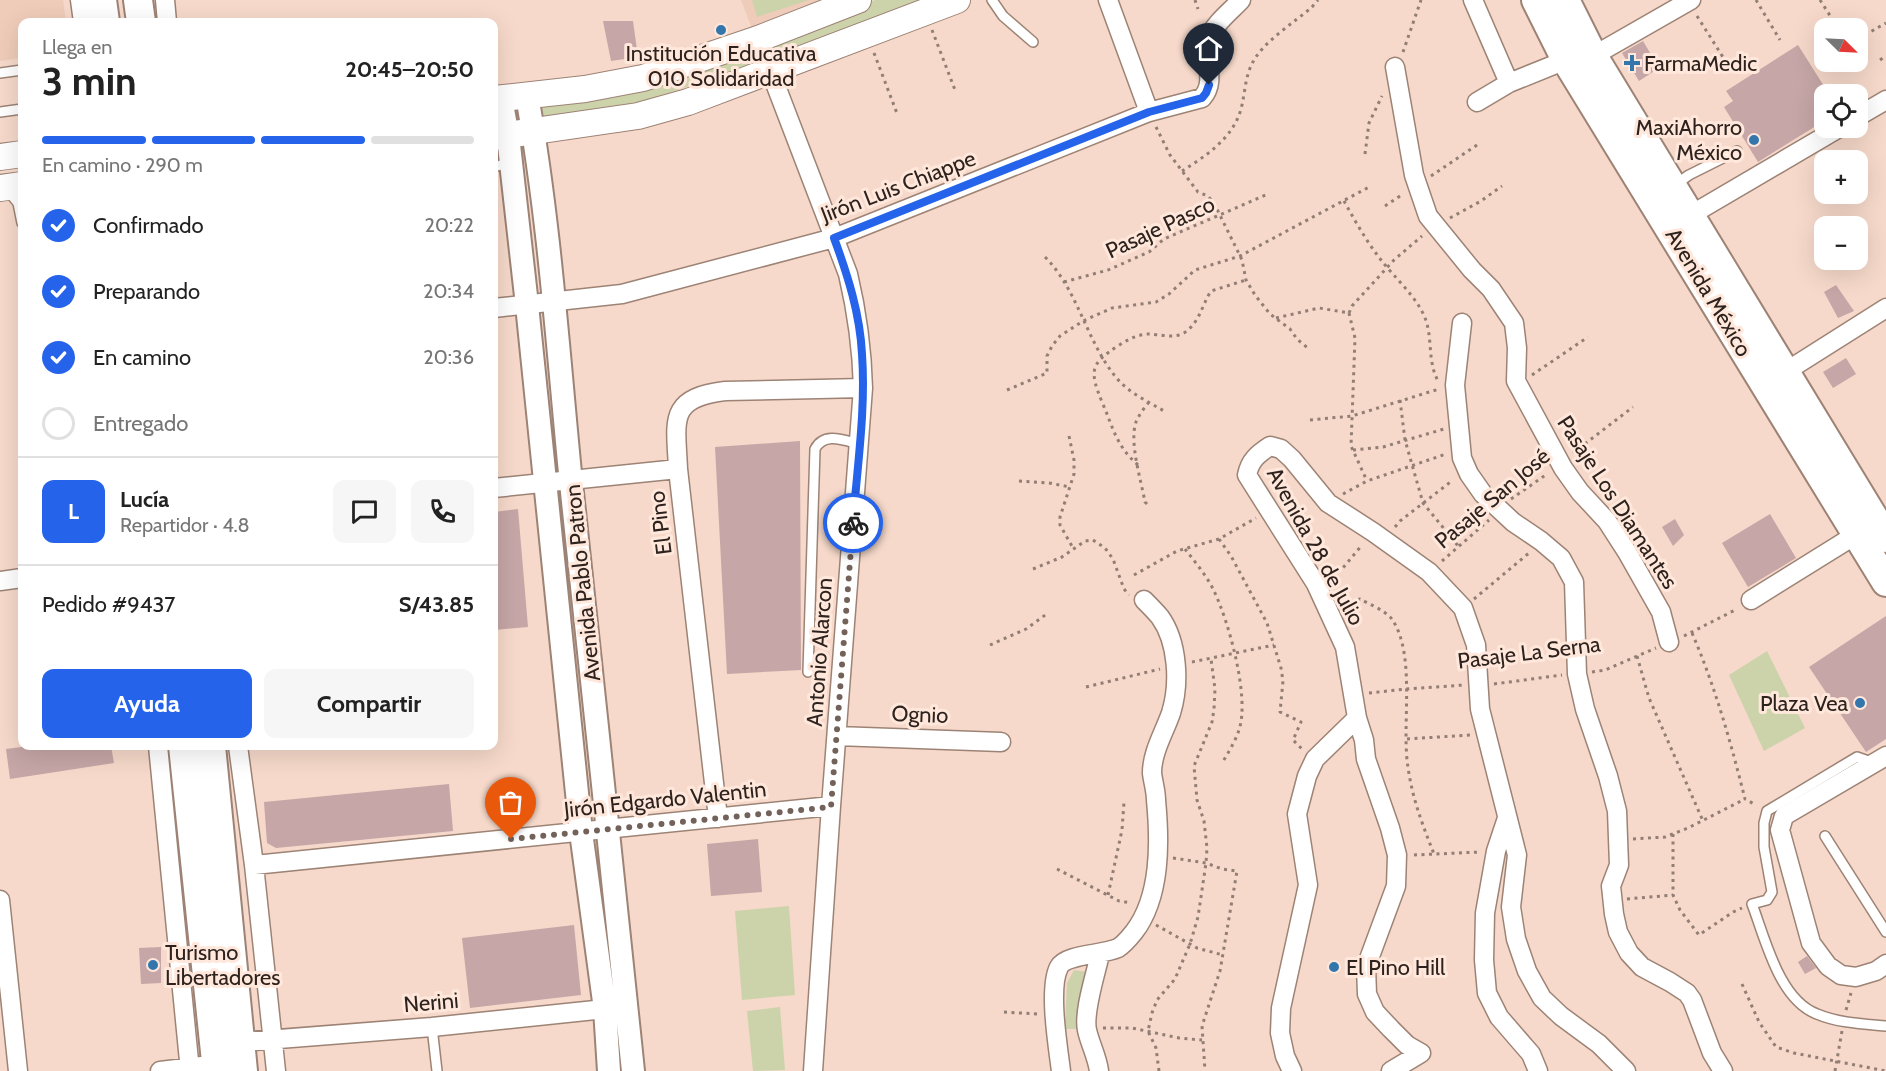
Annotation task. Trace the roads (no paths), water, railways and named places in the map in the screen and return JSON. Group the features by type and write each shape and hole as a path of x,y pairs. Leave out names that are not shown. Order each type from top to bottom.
{"main road":[{"path":"102,0 104,18"},
{"path":"138,0 140,18"},
{"path":"498,99 585,89 643,78 758,39 858,0"},
{"path":"501,137 638,116 688,102 957,0"},
{"name":"Avenida México","path":"1536,0 1673,187 1886,537"},
{"name":"Avenida México","path":"1565,0 1580,58 1886,582"},
{"path":"643,78 652,112"},
{"path":"0,157 18,155"},
{"path":"183,750 193,967 211,1069"},
{"path":"211,750 240,1042 211,1069"}],"street":[{"path":"80,0 82,18"},
{"path":"165,0 167,18"},
{"path":"1108,0 1149,112"},
{"name":"Jirón Luis Chiappe","path":"498,308 622,294 834,238 1149,112 1202,98 1209,85 1208,39 1214,29 1241,0"},
{"path":"1473,0 1509,83"},
{"path":"1477,102 1509,83 1580,58 1690,1"},
{"name":"Antonio Alarcon","path":"758,39 848,274 862,352 863,388 813,1071"},
{"name":"Pasaje Los Diamantes","path":"1395,67 1414,175 1428,216 1497,297 1514,323 1517,348 1516,381 1560,462 1580,492 1607,520 1627,552 1661,612 1669,642"},
{"name":"Avenida Pablo Patron","path":"527,96 534,132 527,305 581,832 605,1009 609,1071"},
{"path":"1868,111 1886,100"},
{"name":"Avenida Pablo Patron","path":"498,108 502,164 530,212 555,302 571,480 633,1071"},
{"path":"1689,216 1822,138"},
{"path":"1785,372 1886,308"},
{"path":"1462,323 1455,385 1462,458 1469,474 1483,494 1513,522 1561,558 1574,582 1577,674 1589,721 1615,802 1619,865 1611,886 1618,932 1629,953 1642,967 1687,993 1692,1000 1712,1053 1723,1071"},
{"name":"El Pino","path":"718,818 678,469 676,422 683,406 702,394 725,391 863,388"},
{"name":"Avenida 28 de Julio","path":"1391,1071 1421,1053 1407,1046 1375,1012 1367,994 1366,968 1396,886 1397,855 1390,828 1374,786 1357,718 1345,647 1316,584 1247,475 1249,465 1256,455 1270,446 1281,449 1292,459 1328,503 1429,572 1462,608 1476,645 1480,709 1516,855 1511,907 1516,939 1527,970 1542,998 1561,1016 1599,1044 1626,1071"},
{"path":"498,488 678,469"},
{"path":"1751,600 1857,534"},
{"path":"553,555 579,557"},
{"path":"0,581 18,579"},
{"path":"1061,1071 1054,1015 1056,977 1059,966 1066,960 1100,954 1119,947 1134,931 1145,911 1156,879 1158,856 1156,797 1152,773 1156,750 1171,712 1176,686 1176,665 1170,637 1160,617 1144,600"},
{"path":"1292,1071 1285,1056 1280,1033 1281,1008 1308,885 1297,814 1307,776 1315,759 1357,718"},
{"name":"Ognio","path":"837,736 1001,742"},
{"path":"159,750 193,967"},
{"path":"239,750 254,865 276,1071"},
{"path":"1880,759 1784,816 1780,830 1811,943 1828,966 1841,975 1856,977 1876,971 1886,964"},
{"name":"Jirón Edgardo Valentin","path":"254,865 831,807"},
{"path":"1508,818 1496,851 1485,913 1484,960 1487,993 1499,1017 1531,1054 1538,1071"},
{"path":"0,900 18,1071"},
{"path":"1099,1071 1086,1028 1100,954"},
{"name":"Nerini","path":"240,1042 432,1027 605,1009 627,1003"},
{"path":"160,1071 211,1069"}],"lane":[{"path":"992,0 1003,16 1033,42"},
{"path":"0,73 18,71"},
{"path":"0,112 18,110"},
{"path":"1673,187 1689,175 1737,151"},
{"path":"9,187 18,203"},
{"path":"808,672 815,449 819,442 826,439 841,439 859,444"},
{"path":"1880,759 1857,758 1767,811 1764,847 1772,892 1767,900 1752,904 1777,972 1797,1003 1816,1014 1859,1024 1886,1026"},
{"path":"1825,836 1886,932"},
{"path":"432,1027 437,1071"}],"place":[{"name":"Institución Educativa 010 Solidaridad","path":"721,30"},
{"name":"FarmaMedic","path":"1632,63"},
{"name":"MaxiAhorro México","path":"1754,140"},
{"name":"Plaza Vea","path":"1860,703"},
{"name":"Turismo Libertadores","path":"153,965"},
{"name":"El Pino Hill","path":"1334,967"}]}
